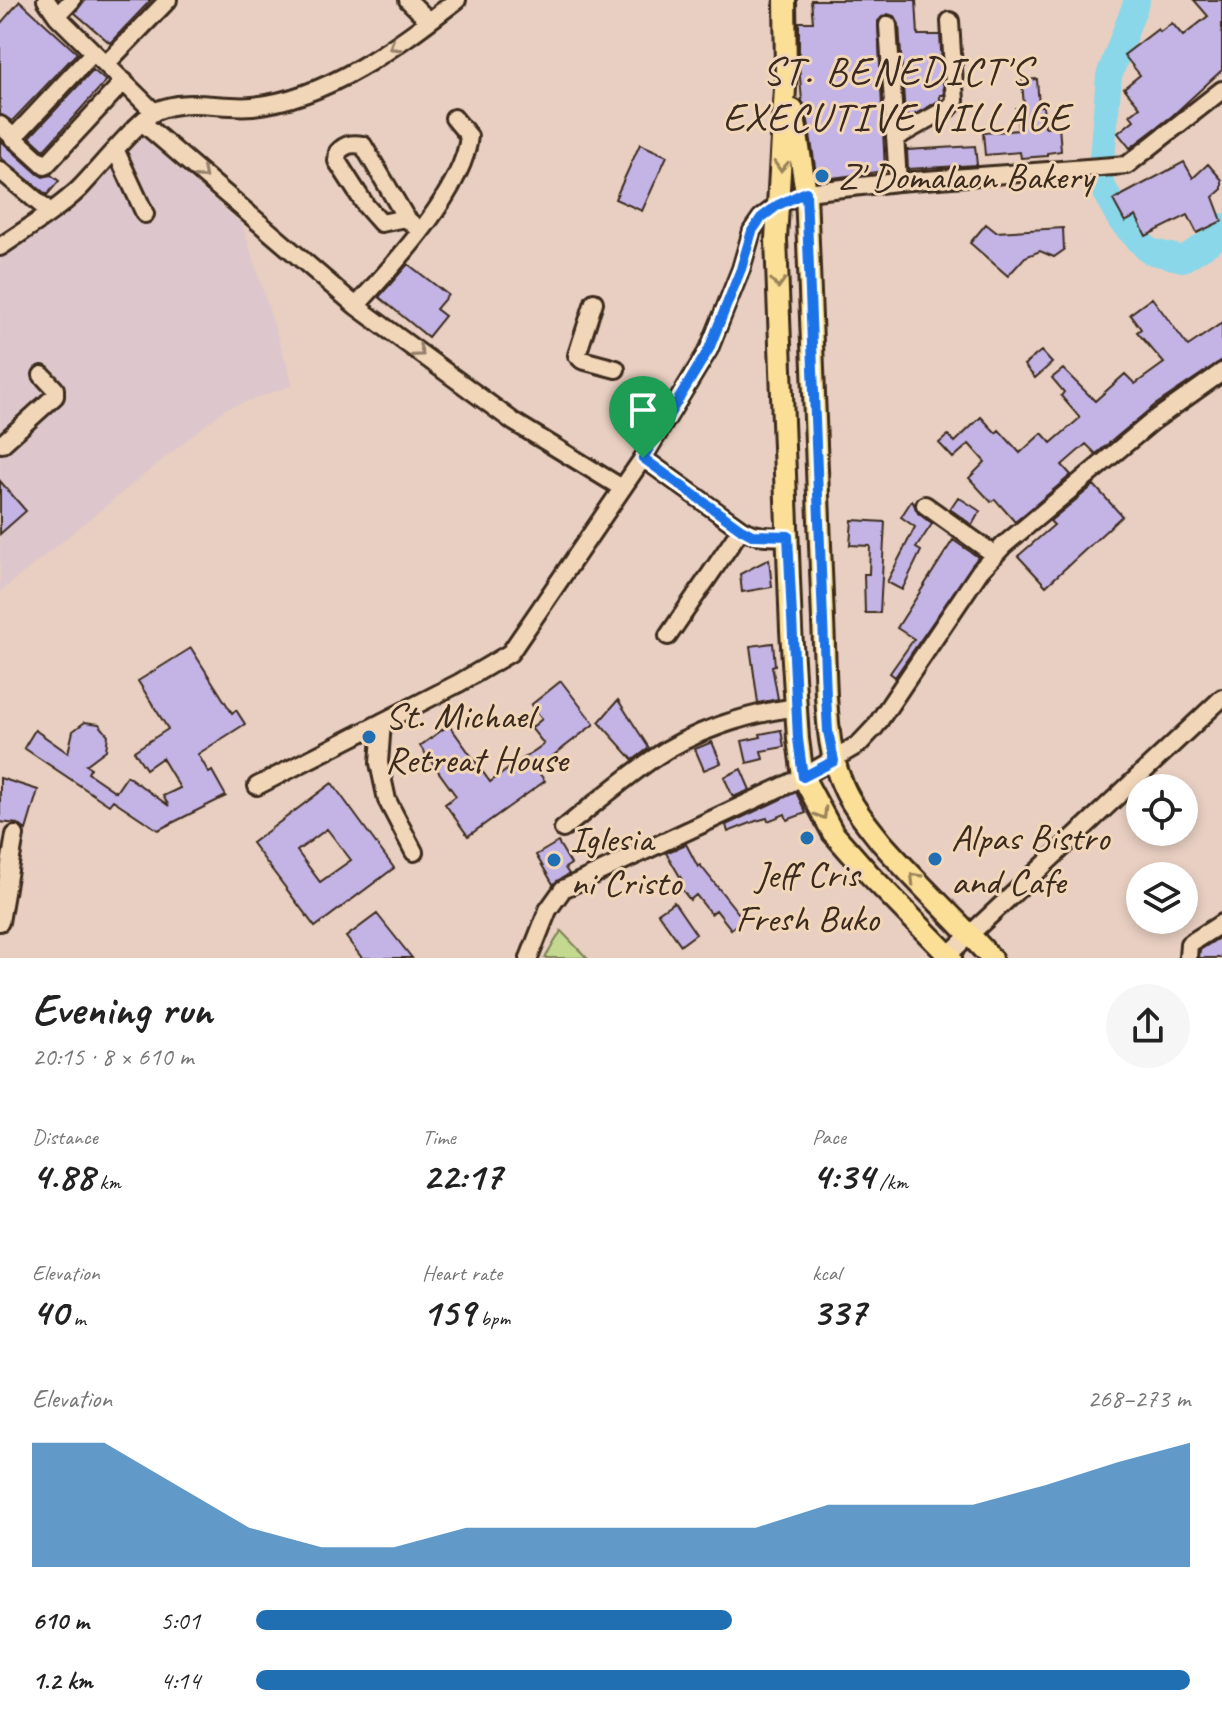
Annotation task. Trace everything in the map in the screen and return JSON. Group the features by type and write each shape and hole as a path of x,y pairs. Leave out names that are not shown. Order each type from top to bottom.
{"main road":[{"path":"785,0 786,71 776,239 796,707 803,777 833,833 949,956"},
{"path":"786,71 806,192 826,696 834,761 844,789 858,814 898,861 991,958"}],"street":[{"path":"46,0 57,16 124,81 149,117 356,306 514,422 622,488"},
{"path":"57,16 72,0"},
{"path":"13,138 168,0"},
{"path":"408,0 429,21"},
{"path":"0,247 77,191 149,117 183,104 251,106 298,97 353,71 457,0"},
{"path":"895,138 950,107 955,101 950,21"},
{"path":"888,25 898,182"},
{"path":"0,125 45,166 124,81"},
{"path":"257,786 459,683 510,653 643,458 709,349 741,269 752,231 761,218 778,205 806,192 1127,165 1222,90"},
{"path":"356,306 420,231 453,186 468,149 469,136 454,118"},
{"path":"406,218 381,223 366,206 337,161 338,152 345,145 363,145 406,218 420,231"},
{"path":"116,151 145,214"},
{"path":"0,170 50,212"},
{"path":"594,302 577,355 582,360 616,369"},
{"path":"529,958 548,910 563,889 803,777 859,744 875,727 980,571 995,555 1153,421 1222,372"},
{"path":"2,444 55,396 55,389 42,375"},
{"path":"643,458 752,535 788,536"},
{"path":"925,505 995,555"},
{"path":"668,636 741,529"},
{"path":"949,956 1222,698"},
{"path":"563,829 654,758 701,733 767,711 796,707"},
{"path":"382,722 379,763 387,800 414,852"},
{"path":"0,922 15,835"},
{"path":"1188,958 1189,944 1222,923"}],"shaded area":[{"path":"142,137 242,224 293,385 225,409 0,592 0,258 77,203"}],"green space":[{"path":"561,931 587,958 545,958"}],"building":[{"path":"85,0 151,0 110,43 75,13"},
{"path":"811,0 916,0 918,35 940,35 944,95 912,116 905,116 899,24 894,16 888,14 878,21 885,171 817,180 806,108 802,101 799,65 799,22 813,22"},
{"path":"1194,0 1222,0 1222,70 1172,116 1130,148 1118,133 1134,120 1130,115 1140,107 1124,88 1140,75 1124,55 1158,29 1160,32 1172,23 1183,36 1208,16"},
{"path":"20,1 77,53 12,121 0,114 0,24"},
{"path":"93,70 106,81 44,150 30,137"},
{"path":"1037,79 1039,106 1043,106 1045,127 1059,126 1061,151 1047,153 1047,156 1021,158 1020,152 985,155 983,133 1018,130 1016,108 1024,107 1022,80"},
{"path":"0,140 38,174 43,177 51,175 59,181 47,195 0,157"},
{"path":"640,144 667,156 642,211 615,199"},
{"path":"975,146 977,165 908,169 907,150"},
{"path":"1184,162 1193,178 1208,164 1222,180 1222,189 1213,197 1222,221 1197,233 1188,215 1146,236 1136,216 1125,222 1113,200"},
{"path":"986,224 996,232 1063,228 1064,250 1054,257 1040,251 1025,257 1008,276 970,243"},
{"path":"408,264 448,295 436,309 445,316 428,337 379,297"},
{"path":"1152,298 1188,346 1222,323 1222,360 1155,405 1096,454 1086,444 1062,465 1071,475 1015,522 995,499 991,502 969,478 985,462 969,444 953,458 939,443 948,435 955,442 981,417 996,433 999,430 1020,453 1042,433 1051,443 1080,418 1061,396 1064,392 1052,378 1063,369 1095,401 1125,374 1135,384 1164,363 1137,332 1141,329 1130,314"},
{"path":"1041,351 1052,363 1035,378 1024,365"},
{"path":"0,481 26,511 0,534"},
{"path":"1094,485 1122,516 1046,586 1018,556 1054,525 1050,521"},
{"path":"958,497 980,511 972,525 950,509"},
{"path":"912,500 918,513 932,524 916,548 921,551 902,590 887,582 915,527 901,517"},
{"path":"852,520 885,522 880,613 865,613 864,574 869,574 870,546 850,545"},
{"path":"953,540 978,557 895,677 890,673 914,639 897,628"},
{"path":"769,559 772,587 742,592 740,574"},
{"path":"773,643 775,665 772,666 778,699 758,703 750,646"},
{"path":"191,648 232,713 236,710 245,724 198,754 226,796 158,830 113,800 109,805 24,748 35,730 68,753 73,731 85,722 99,724 108,735 106,750 86,765 91,768 88,773 116,792 127,776 169,806 163,796 180,788 162,758 146,769 134,751 168,729 138,681"},
{"path":"561,681 594,724 536,769 545,781 468,836 445,804 456,796 420,746 449,725 490,782 544,744 531,728 542,719 531,705"},
{"path":"618,700 649,748 633,760 599,722"},
{"path":"781,730 784,747 761,751 763,759 747,763 742,741"},
{"path":"712,742 721,763 704,770 695,749"},
{"path":"741,769 750,790 733,797 724,777"},
{"path":"0,778 38,790 26,830 18,824 0,822"},
{"path":"332,783 394,868 315,927 252,843","holes":["327,829 351,860 320,882 297,851"]},
{"path":"796,792 806,813 787,820 785,814 768,821 767,818 728,832 726,825"},
{"name":"Iglesia ni Cristo","path":"558,842 571,864 565,868 569,874 553,884 536,855"},
{"path":"686,844 698,867 700,865 743,919 731,929 716,910 711,914 696,895 690,900 677,883 682,880 666,853"},
{"path":"674,902 696,934 681,945 658,913"},
{"path":"377,914 412,958 362,958 346,937"},
{"path":"1222,936 1222,958 1199,958 1200,950"}],"waterway":[{"path":"1137,0 1109,76 1100,181 1120,220 1149,251 1183,259 1213,240 1222,226"}],"place":[{"name":"Z' Domalaon Bakery","path":"822,176"},
{"name":"St. Michael Retreat House","path":"369,737"},
{"name":"Jeff Cris Fresh Buko","path":"807,838"},
{"name":"Alpas Bistro and Cafe","path":"935,859"},
{"name":"Iglesia ni Cristo","path":"554,860"}],"district":[{"name":"ST. BENEDICT'S EXECUTIVE VILLAGE","path":"897,93"}],"route":[{"path":"806,192 826,696 834,761 803,777 791,630 788,536 752,535 643,458 709,349 741,269 752,231 761,218 778,205 806,192"}]}
